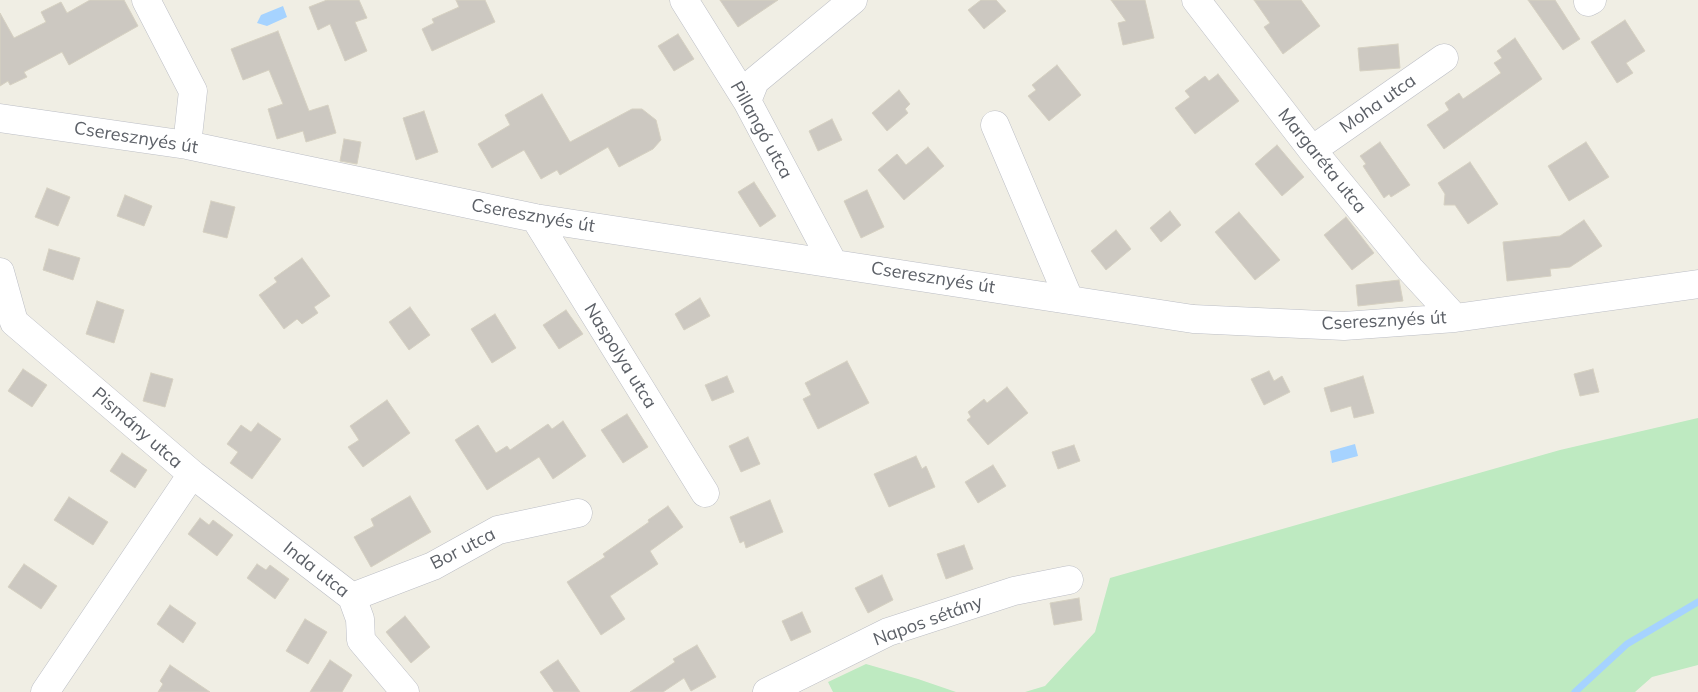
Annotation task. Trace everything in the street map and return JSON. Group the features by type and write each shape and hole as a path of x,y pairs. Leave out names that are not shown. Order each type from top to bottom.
{"street":[{"path":"146,0 193,91 187,144"},
{"name":"Pillangó utca","path":"684,0 746,101 833,263"},
{"path":"746,101 755,81 853,0"},
{"name":"Margaréta utca","path":"1196,0 1312,150 1410,269 1456,318"},
{"name":"Moha utca","path":"1312,150 1444,58"},
{"name":"Cseresznyés út","path":"0,118 187,144 535,218 1193,319 1344,326 1456,318 1698,284"},
{"path":"995,125 1069,299"},
{"name":"Naspolya utca","path":"535,218 705,492"},
{"name":"Pismány utca","path":"0,272 7,327 192,474 45,692"},
{"name":"Inda utca","path":"192,474 352,597 360,619 361,640 405,692"},
{"name":"Bor utca","path":"352,597 433,566 498,530 578,513"},
{"name":"Napos sétány","path":"767,692 888,632 1014,591 1069,580"}],"green space":[{"path":"1698,418 1698,665 1652,677 1635,692 1025,692 1045,686 1095,632 1110,578 1560,450"},
{"path":"866,664 956,692 833,692 828,682"}],"water":[{"path":"283,6 287,17 267,26 257,23 261,15"},
{"path":"1355,444 1358,456 1332,463 1330,451"}],"building":[{"path":"90,0 124,0 138,26 69,65 62,52 24,72 27,77 10,85 8,81 0,86 0,13 14,38 46,22 41,12 61,2 67,13"},
{"path":"327,0 359,0 367,18 355,22 367,51 345,61 330,24 318,30 309,7"},
{"path":"456,0 485,0 495,22 432,51 422,29 434,23 432,19 459,7"},
{"path":"720,0 778,0 738,27"},
{"path":"981,0 996,0 1006,11 984,29 968,10"},
{"path":"1111,0 1145,0 1154,38 1123,45 1118,23 1126,21"},
{"path":"1254,0 1301,0 1320,26 1283,54 1264,27 1270,23"},
{"path":"1528,0 1555,0 1580,39 1563,50"},
{"path":"1625,20 1645,51 1626,63 1633,73 1617,83 1591,42"},
{"path":"278,31 309,111 328,105 336,133 306,142 303,131 277,139 268,109 283,104 269,70 243,80 231,49"},
{"path":"678,34 694,59 674,71 658,46"},
{"path":"1515,38 1542,79 1444,149 1427,125 1449,110 1445,103 1459,93 1463,99 1501,73 1494,63 1502,58 1497,51"},
{"path":"1398,44 1400,68 1360,71 1358,48"},
{"path":"1057,65 1081,95 1049,121 1028,96 1036,90 1032,85"},
{"path":"1218,74 1239,101 1195,134 1175,108 1190,97 1185,91 1205,76 1209,81"},
{"path":"899,90 910,104 905,109 908,113 887,131 872,113"},
{"path":"542,94 570,142 632,109 642,109 656,120 661,140 653,149 619,167 608,147 560,175 557,170 541,179 524,150 492,168 478,144 510,125 505,115"},
{"path":"424,111 438,152 416,160 403,118"},
{"path":"832,119 842,140 818,151 809,131"},
{"path":"344,139 361,142 357,164 340,161"},
{"path":"1380,142 1410,185 1391,197 1389,194 1384,198 1363,166 1366,164 1360,156"},
{"path":"1586,142 1609,177 1569,201 1548,166"},
{"path":"1277,145 1304,177 1282,196 1255,164"},
{"path":"928,147 944,166 904,200 878,170 897,154 906,165"},
{"path":"1470,162 1498,204 1468,224 1455,205 1444,205 1445,194 1438,183"},
{"path":"754,182 776,216 760,227 738,192"},
{"path":"47,188 70,197 58,226 35,217"},
{"path":"867,190 884,227 861,238 844,201"},
{"path":"125,195 152,206 144,226 117,216"},
{"path":"211,201 235,207 227,238 203,232"},
{"path":"1170,211 1181,225 1161,242 1150,228"},
{"path":"1239,212 1280,260 1255,280 1215,232"},
{"path":"1346,217 1374,253 1352,270 1324,235"},
{"path":"1584,220 1602,246 1570,267 1550,269 1551,276 1507,281 1503,242 1560,236"},
{"path":"1116,230 1131,249 1106,270 1091,251"},
{"path":"49,249 80,258 73,280 43,270"},
{"path":"302,258 330,296 314,307 318,313 302,324 297,319 284,329 259,295 277,282 274,278"},
{"path":"1399,280 1403,301 1358,306 1356,285"},
{"path":"700,298 710,316 684,330 675,314"},
{"path":"97,301 124,310 114,343 86,334"},
{"path":"410,307 430,335 409,350 389,322"},
{"path":"566,310 583,334 559,349 543,325"},
{"path":"495,314 516,348 492,363 471,329"},
{"path":"847,361 869,403 818,429 803,399 811,395 805,383"},
{"path":"23,369 47,385 32,407 8,391"},
{"path":"1593,369 1599,392 1580,396 1574,374"},
{"path":"1269,371 1274,381 1282,376 1290,392 1264,405 1251,379"},
{"path":"151,373 173,379 165,407 143,401"},
{"path":"727,376 734,392 712,401 705,385"},
{"path":"1363,376 1374,413 1354,418 1351,406 1331,412 1324,388"},
{"path":"1007,387 1028,413 988,445 967,420 971,417 968,412 984,399 987,403"},
{"path":"387,400 410,433 363,467 348,447 359,440 350,426"},
{"path":"627,414 648,447 623,463 601,430"},
{"path":"563,421 586,456 553,479 539,457 487,490 455,440 478,425 496,453 507,446 510,450 548,424 552,429"},
{"path":"258,423 281,439 252,479 230,463 238,452 227,444 241,425 251,432"},
{"path":"748,437 760,464 741,472 729,446"},
{"path":"1074,445 1080,461 1058,469 1052,452"},
{"path":"122,453 147,470 135,488 110,471"},
{"path":"916,456 922,469 926,466 935,487 889,507 874,474"},
{"path":"993,465 1006,486 978,503 965,482"},
{"path":"410,496 431,532 371,567 354,537 374,526 371,519"},
{"path":"69,497 108,522 93,545 54,520"},
{"path":"770,500 783,532 746,548 744,541 740,543 730,517"},
{"path":"668,506 683,527 650,551 658,564 610,596 625,619 601,635 567,582 605,557 603,554 649,522 648,520"},
{"path":"200,518 209,525 213,520 233,535 217,556 188,534"},
{"path":"964,545 973,569 946,579 937,554"},
{"path":"24,564 57,586 41,609 8,587"},
{"path":"257,564 266,570 270,565 289,579 275,599 247,578"},
{"path":"882,575 893,600 868,613 855,588"},
{"path":"1079,598 1082,620 1054,625 1050,603"},
{"path":"170,605 196,623 183,643 157,624"},
{"path":"802,612 811,632 791,641 782,621"},
{"path":"405,616 430,647 411,663 386,632"},
{"path":"305,619 327,632 308,664 286,651"},
{"path":"697,645 716,677 691,691 684,678 663,692 630,692 675,662 673,659"},
{"path":"330,660 352,675 342,692 310,692"},
{"path":"558,660 580,692 554,692 540,672"},
{"path":"170,665 210,692 158,692 163,684 160,681"}],"waterway":[{"path":"1575,692 1627,644 1698,602"}]}
